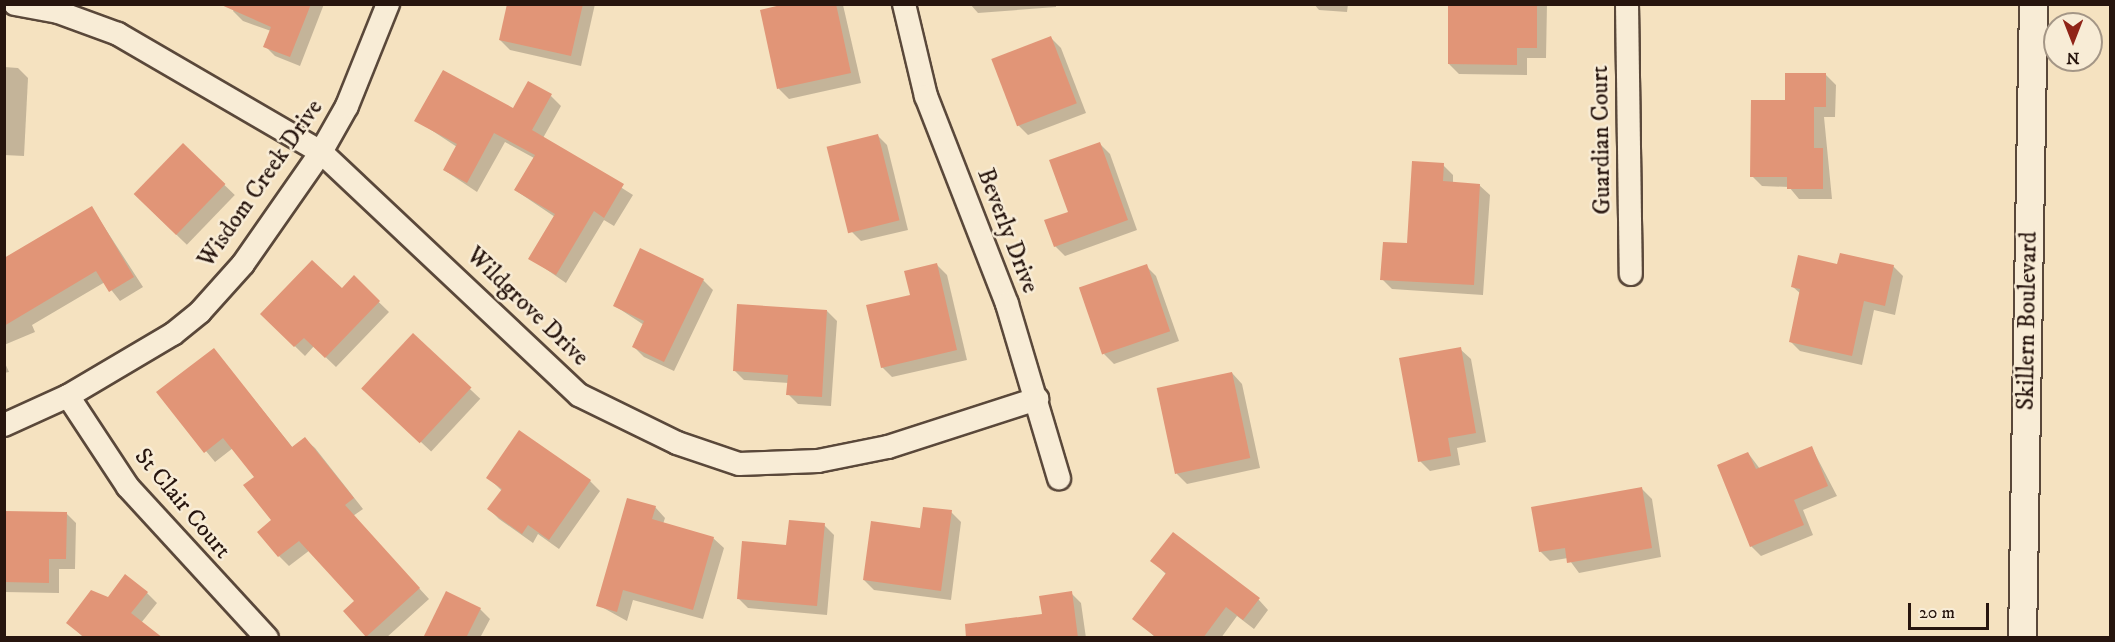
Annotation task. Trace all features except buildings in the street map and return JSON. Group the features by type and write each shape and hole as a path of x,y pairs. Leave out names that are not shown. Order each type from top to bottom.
{"street":[{"name":"Wildgrove Drive","path":"15,4 58,12 118,34 321,152 579,395 677,443 739,464 818,461 888,447 1037,399"},
{"name":"Wisdom Creek Drive","path":"4,425 68,396 174,334 200,312 243,264 321,152 348,106 388,4"},
{"name":"Beverly Drive","path":"904,4 926,96 1007,304 1059,478"},
{"name":"Guardian Court","path":"1627,4 1631,274"},
{"name":"Skillern Boulevard","path":"2022,638 2033,4"},
{"name":"St Clair Court","path":"68,396 128,486 258,635"}]}
